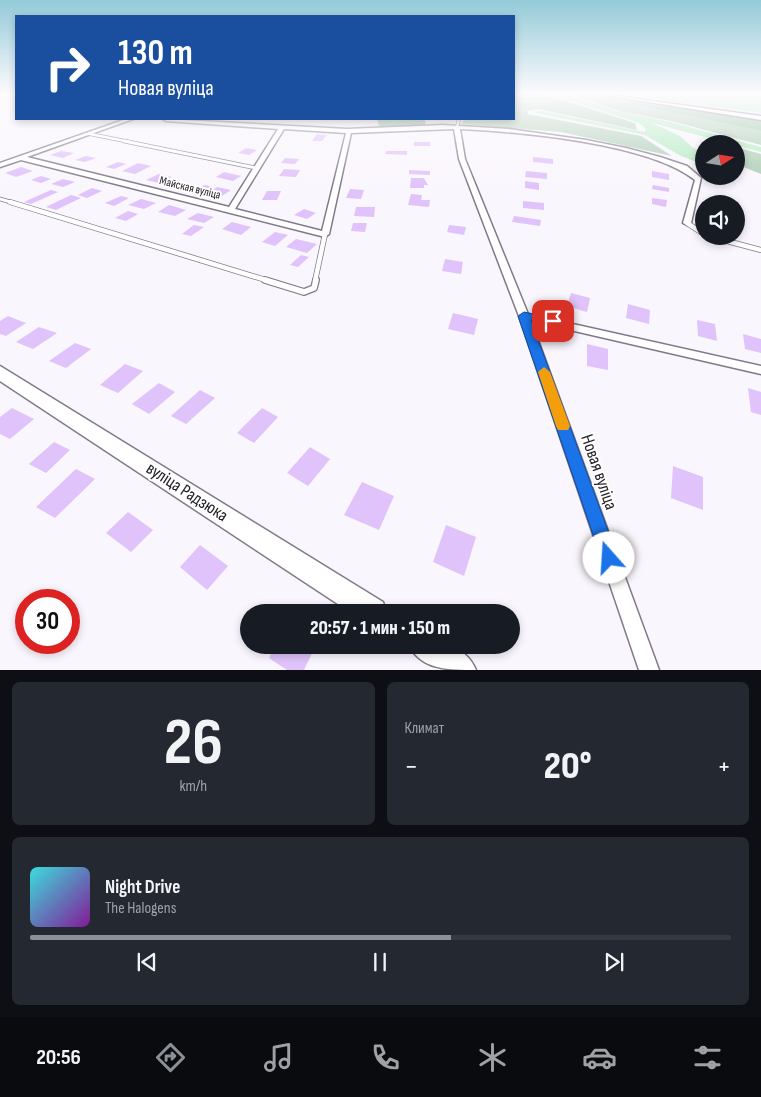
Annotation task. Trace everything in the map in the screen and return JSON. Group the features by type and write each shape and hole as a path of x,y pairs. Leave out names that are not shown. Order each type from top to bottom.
{"main road":[{"name":"вуліца Радзюка","path":"0,372 361,604"},
{"path":"437,654 461,670"}],"street":[{"path":"0,166 113,125"},
{"path":"257,125 349,131 427,125"},
{"name":"Новая вуліца","path":"458,125 462,159 524,316 649,670"},
{"path":"474,125 564,138 655,156 679,164 692,171 699,179 687,223"},
{"path":"231,210 282,127"},
{"path":"325,234 349,131"},
{"name":"Майская вуліца","path":"22,158 325,234"},
{"path":"524,316 761,370"}],"lane":[{"path":"90,134 256,168"},
{"path":"0,199 304,292 314,288 325,234"},
{"path":"687,223 695,228"},
{"path":"742,245 761,250"}],"shaded area":[{"path":"379,125 426,126 380,128"},
{"path":"478,125 586,125 641,136 672,156 561,132"},
{"path":"597,125 612,125 645,132 645,128 642,125 657,125 680,136 695,149 695,161 681,156 645,135"},
{"path":"615,125 636,125 637,130"},
{"path":"661,125 683,125 718,135 697,135"},
{"path":"687,125 735,125 761,131 761,145 745,141 745,135 724,135"},
{"path":"734,125 761,125 761,131"},
{"path":"745,143 761,147 761,152 745,148"},
{"path":"745,150 761,154 761,174 745,168"}],"building":[{"path":"317,134 327,135 322,141 312,141"},
{"path":"414,142 430,142 430,146 414,146"},
{"path":"246,148 257,150 249,155 238,153"},
{"path":"61,151 74,153 63,158 50,155"},
{"path":"386,151 407,151 407,155 385,154"},
{"path":"86,156 96,158 85,162 75,160"},
{"path":"533,157 553,159 553,164 533,162"},
{"path":"285,158 299,159 295,164 281,163"},
{"path":"118,162 126,164 114,169 106,167"},
{"path":"138,163 151,166 135,174 122,171"},
{"path":"21,167 33,171 16,177 5,173"},
{"path":"284,169 300,170 296,177 279,176"},
{"path":"409,170 430,171 430,175 409,174"},
{"path":"526,171 547,173 547,179 525,177"},
{"path":"652,171 669,174 669,180 652,177"},
{"path":"224,172 241,176 233,181 216,177"},
{"path":"159,174 172,177 159,183 146,180"},
{"path":"41,176 51,179 41,183 31,180"},
{"path":"411,178 424,178 428,185 424,185 424,188 410,188"},
{"path":"63,179 75,182 63,187 51,184"},
{"path":"525,181 539,183 539,190 525,188"},
{"path":"205,185 213,187 202,193 194,191"},
{"path":"653,185 669,188 669,192 652,189"},
{"path":"217,187 231,190 222,196 208,193"},
{"path":"92,188 102,191 87,198 78,195"},
{"path":"350,189 364,190 361,199 346,198"},
{"path":"51,190 58,192 31,204 24,202"},
{"path":"267,191 281,191 277,200 262,200"},
{"path":"411,194 422,195 421,200 430,200 429,207 408,205"},
{"path":"71,195 81,198 56,210 46,207"},
{"path":"121,196 129,198 114,206 105,203"},
{"path":"652,198 667,200 666,207 652,204"},
{"path":"141,199 156,203 144,209 128,205"},
{"path":"523,201 544,203 544,210 523,208"},
{"path":"169,205 186,210 175,216 158,212"},
{"path":"356,207 375,207 374,217 354,216"},
{"path":"304,209 316,213 307,219 294,215"},
{"path":"128,211 138,214 126,221 115,218"},
{"path":"198,213 214,217 204,223 187,219"},
{"path":"514,216 541,220 540,226 512,222"},
{"path":"232,222 251,227 241,235 222,229"},
{"path":"353,223 367,223 365,232 351,231"},
{"path":"194,225 204,227 191,236 182,234"},
{"path":"449,225 466,227 464,235 447,232"},
{"path":"275,232 288,235 275,246 262,242"},
{"path":"296,239 317,244 307,253 286,247"},
{"path":"301,255 309,257 298,267 290,265"},
{"path":"445,259 463,262 461,274 442,271"},
{"path":"571,293 590,298 587,312 567,306"},
{"path":"628,304 650,310 649,324 626,318"},
{"path":"453,313 478,319 474,335 448,329"},
{"path":"8,316 26,323 6,336 0,334 0,321"},
{"path":"697,320 715,324 717,341 698,336"},
{"path":"39,327 57,333 33,349 16,342"},
{"path":"743,334 761,339 761,353 745,349"},
{"path":"75,343 91,349 66,368 49,361"},
{"path":"587,344 608,349 608,370 587,366"},
{"path":"125,364 143,371 118,393 100,385"},
{"path":"159,383 175,392 149,414 132,404"},
{"path":"748,388 761,392 761,415 751,412"},
{"path":"200,390 215,398 186,424 171,416"},
{"path":"12,408 34,419 10,439 0,434 0,417"},
{"path":"262,408 278,417 254,443 237,433"},
{"path":"54,442 70,450 46,473 29,464"},
{"path":"310,447 330,459 308,486 287,473"},
{"path":"673,466 703,477 703,510 671,498"},
{"path":"76,469 95,479 55,518 36,507"},
{"path":"362,482 394,496 379,530 344,515"},
{"path":"128,512 153,530 131,552 106,533"},
{"path":"446,525 476,537 464,576 433,562"},
{"path":"200,545 228,566 207,590 180,567"},
{"path":"271,654 312,654 304,670 287,670 269,658"}],"slow traffic":[{"path":"544,372 563,426"}],"route":[{"path":"553,321 524,316 609,558"}]}
